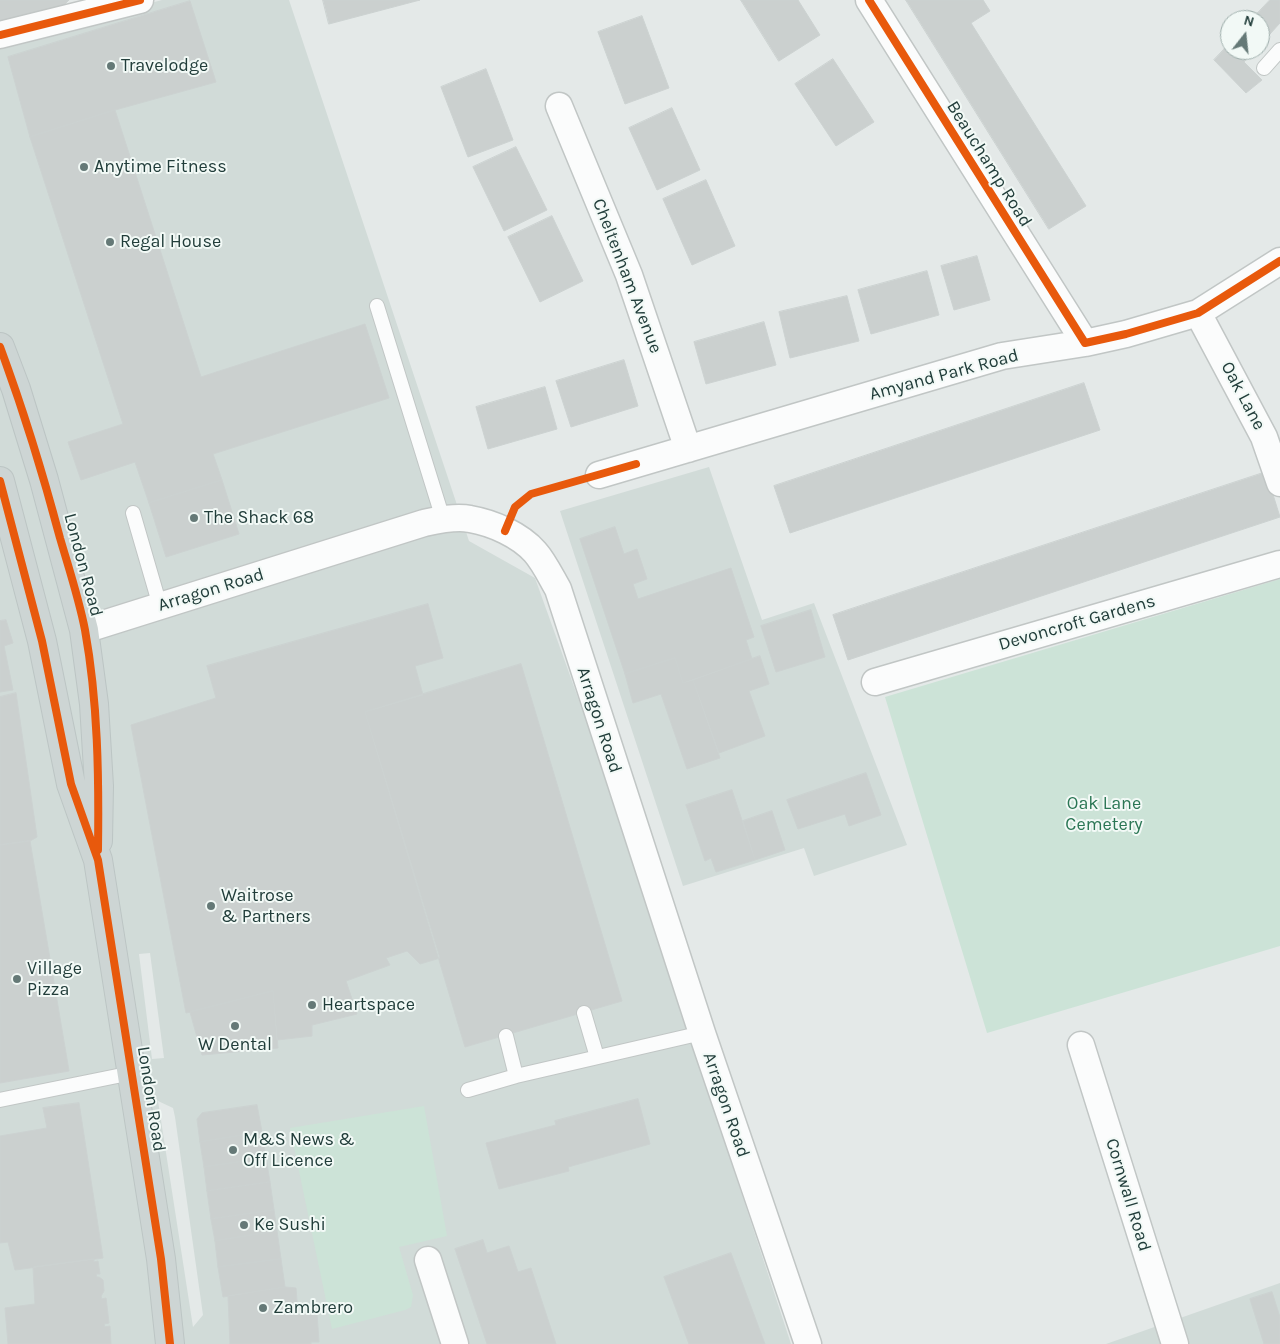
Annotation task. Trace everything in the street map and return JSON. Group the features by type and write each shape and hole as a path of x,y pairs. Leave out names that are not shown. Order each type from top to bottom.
{"main road":[{"name":"London Road","path":"0,346 16,389 44,480 84,630 94,704 99,786 98,860 161,1259 170,1344"},
{"path":"1,488 44,480"},
{"name":"London Road","path":"1,488 42,641 71,784 98,860"},
{"path":"42,641 84,630"}],"street":[{"path":"0,35 140,0"},
{"name":"Beauchamp Road","path":"869,0 1084,343"},
{"name":"Cheltenham Avenue","path":"559,106 629,275 688,449"},
{"name":"Amyand Park Road","path":"599,475 1002,356 1084,343 1126,334 1198,313 1280,261"},
{"name":"Oak Lane","path":"1198,313 1264,437 1280,483"},
{"name":"Arragon Road","path":"84,630 414,526 443,519 469,518 517,537 536,553 558,589 702,1033 808,1344"},
{"name":"Devoncroft Gardens","path":"875,682 1280,564"},
{"name":"Cornwall Road","path":"1081,1046 1175,1344"},
{"path":"428,1260 455,1344"}],"lane":[{"path":"1264,68 1280,50"},
{"path":"377,306 443,519"},
{"path":"133,513 160,606"},
{"path":"584,1013 597,1057"},
{"path":"468,1090 516,1076 702,1033"},
{"path":"506,1036 516,1076"},
{"path":"0,1100 132,1073"}],"shaded area":[{"path":"162,0 289,0 469,541 535,578 661,929 701,1070 791,1344 0,1344 0,43","holes":["150,953 164,1058 152,1059 139,954","158,1101 173,1108 175,1117 203,1315 193,1327"]},
{"path":"709,467 762,620 814,603 907,845 814,876 804,848 683,886 560,511"},
{"path":"1280,1283 1280,1344 1106,1344"}],"green space":[{"name":"Oak Lane Cemetery","path":"1280,579 1280,946 987,1033 885,697"},
{"path":"424,1106 447,1236 399,1247 413,1295 411,1307 332,1329 290,1128"}],"building":[{"path":"0,0 69,0 58,11 0,22"},
{"path":"323,0 420,0 329,24"},
{"path":"741,0 798,0 820,35 779,61"},
{"path":"906,0 983,0 990,11 971,23 1086,206 1049,229"},
{"path":"1270,0 1280,0 1280,23 1270,34 1270,10 1260,10"},
{"name":"Travelodge","path":"190,1 216,82 115,110 30,137 8,57"},
{"path":"642,16 669,88 625,104 598,32"},
{"path":"1220,54 1220,60 1246,60 1244,62 1262,80 1246,93 1214,60"},
{"path":"833,59 874,122 836,146 795,84"},
{"path":"486,69 513,140 468,157 441,87"},
{"path":"672,108 700,170 657,190 629,128"},
{"name":"Regal House","path":"115,110 201,377 365,324 389,398 213,454 222,480 149,503 135,462 81,480 68,442 123,424 30,137"},
{"path":"516,147 547,210 504,231 473,167"},
{"path":"706,180 735,246 692,265 663,199"},
{"path":"552,216 583,281 540,302 508,237"},
{"path":"977,256 990,300 954,310 941,266"},
{"path":"927,271 939,315 871,334 858,290"},
{"path":"847,296 859,341 790,358 779,312"},
{"path":"764,322 776,365 706,384 694,342"},
{"path":"624,360 638,406 571,427 556,381"},
{"path":"1084,383 1100,430 790,533 774,486"},
{"path":"545,387 557,429 488,449 476,407"},
{"path":"1266,472 1280,517 848,660 833,615"},
{"name":"The Shack 68","path":"222,480 239,534 166,557 149,503"},
{"path":"615,527 624,554 637,549 647,579 633,584 638,599 731,568 754,637 746,640 752,659 683,683 675,658 625,674 580,539"},
{"path":"428,604 443,658 415,666 423,695 365,712 440,958 420,964 407,951 386,958 390,965 346,981 357,1014 312,1025 312,1036 277,1040 273,991 186,1013 131,725 216,698 207,666"},
{"path":"811,610 825,657 776,672 761,626"},
{"path":"6,620 13,643 4,646 13,690 0,692 0,621"},
{"path":"760,656 769,684 749,691 765,736 719,753 693,680"},
{"path":"675,658 683,683 693,680 720,758 687,769 661,694 633,703 625,674"},
{"path":"521,664 622,1001 465,1047 365,712"},
{"path":"16,693 37,837 30,841 0,845 0,697"},
{"path":"866,773 881,815 849,826 845,814 798,829 787,800"},
{"path":"732,790 755,860 716,872 711,858 705,861 686,805"},
{"path":"772,811 785,850 755,860 743,821"},
{"path":"30,841 69,1071 0,1083 0,845"},
{"name":"W Dental","path":"273,991 278,1048 202,1055 190,1012"},
{"path":"638,1099 650,1144 568,1167 569,1171 499,1189 486,1143 556,1125 555,1121"},
{"path":"79,1103 103,1258 15,1270 8,1242 0,1243 0,1136 47,1128 43,1108"},
{"path":"257,1105 262,1132 200,1142 197,1119 202,1113"},
{"name":"M&S News & Off Licence","path":"262,1132 266,1158 204,1167 200,1142"},
{"path":"266,1158 270,1182 207,1191 204,1167"},
{"path":"270,1182 274,1210 211,1219 207,1191"},
{"name":"Ke Sushi","path":"274,1210 277,1231 215,1241 211,1219"},
{"path":"277,1231 281,1259 218,1267 215,1241"},
{"path":"483,1240 487,1253 509,1246 518,1272 531,1268 556,1344 487,1344 455,1249"},
{"path":"731,1253 765,1344 689,1344 664,1277"},
{"path":"94,1259 94,1262 98,1261 100,1274 96,1274 97,1277 103,1280 104,1291 101,1296 102,1299 106,1298 109,1323 104,1324 105,1327 110,1326 111,1344 8,1344 5,1308 35,1304 33,1267"},
{"path":"281,1259 285,1287 223,1297 218,1267"},
{"path":"285,1287 296,1288 298,1315 317,1314 319,1342 311,1342 311,1344 230,1344 228,1296"},
{"path":"1272,1292 1280,1317 1280,1344 1264,1344 1250,1299"}],"cycle path":[{"path":"0,35 140,0"},
{"path":"869,0 1085,343 1126,334 1198,313 1280,261"},
{"path":"0,347 40,466 77,595 85,630 93,684 97,740 98,850"},
{"path":"505,531 515,507 531,494 636,464"},
{"path":"0,481 42,641 71,784 98,860 161,1259 170,1344"}],"place":[{"name":"Travelodge","path":"111,66"},
{"name":"Anytime Fitness","path":"84,167"},
{"name":"Regal House","path":"110,242"},
{"name":"The Shack 68","path":"194,518"},
{"name":"Waitrose & Partners","path":"211,906"},
{"name":"Village Pizza","path":"17,979"},
{"name":"Heartspace","path":"312,1005"},
{"name":"W Dental","path":"235,1026"},
{"name":"M&S News & Off Licence","path":"233,1150"},
{"name":"Ke Sushi","path":"244,1225"},
{"name":"Zambrero","path":"263,1308"}]}
